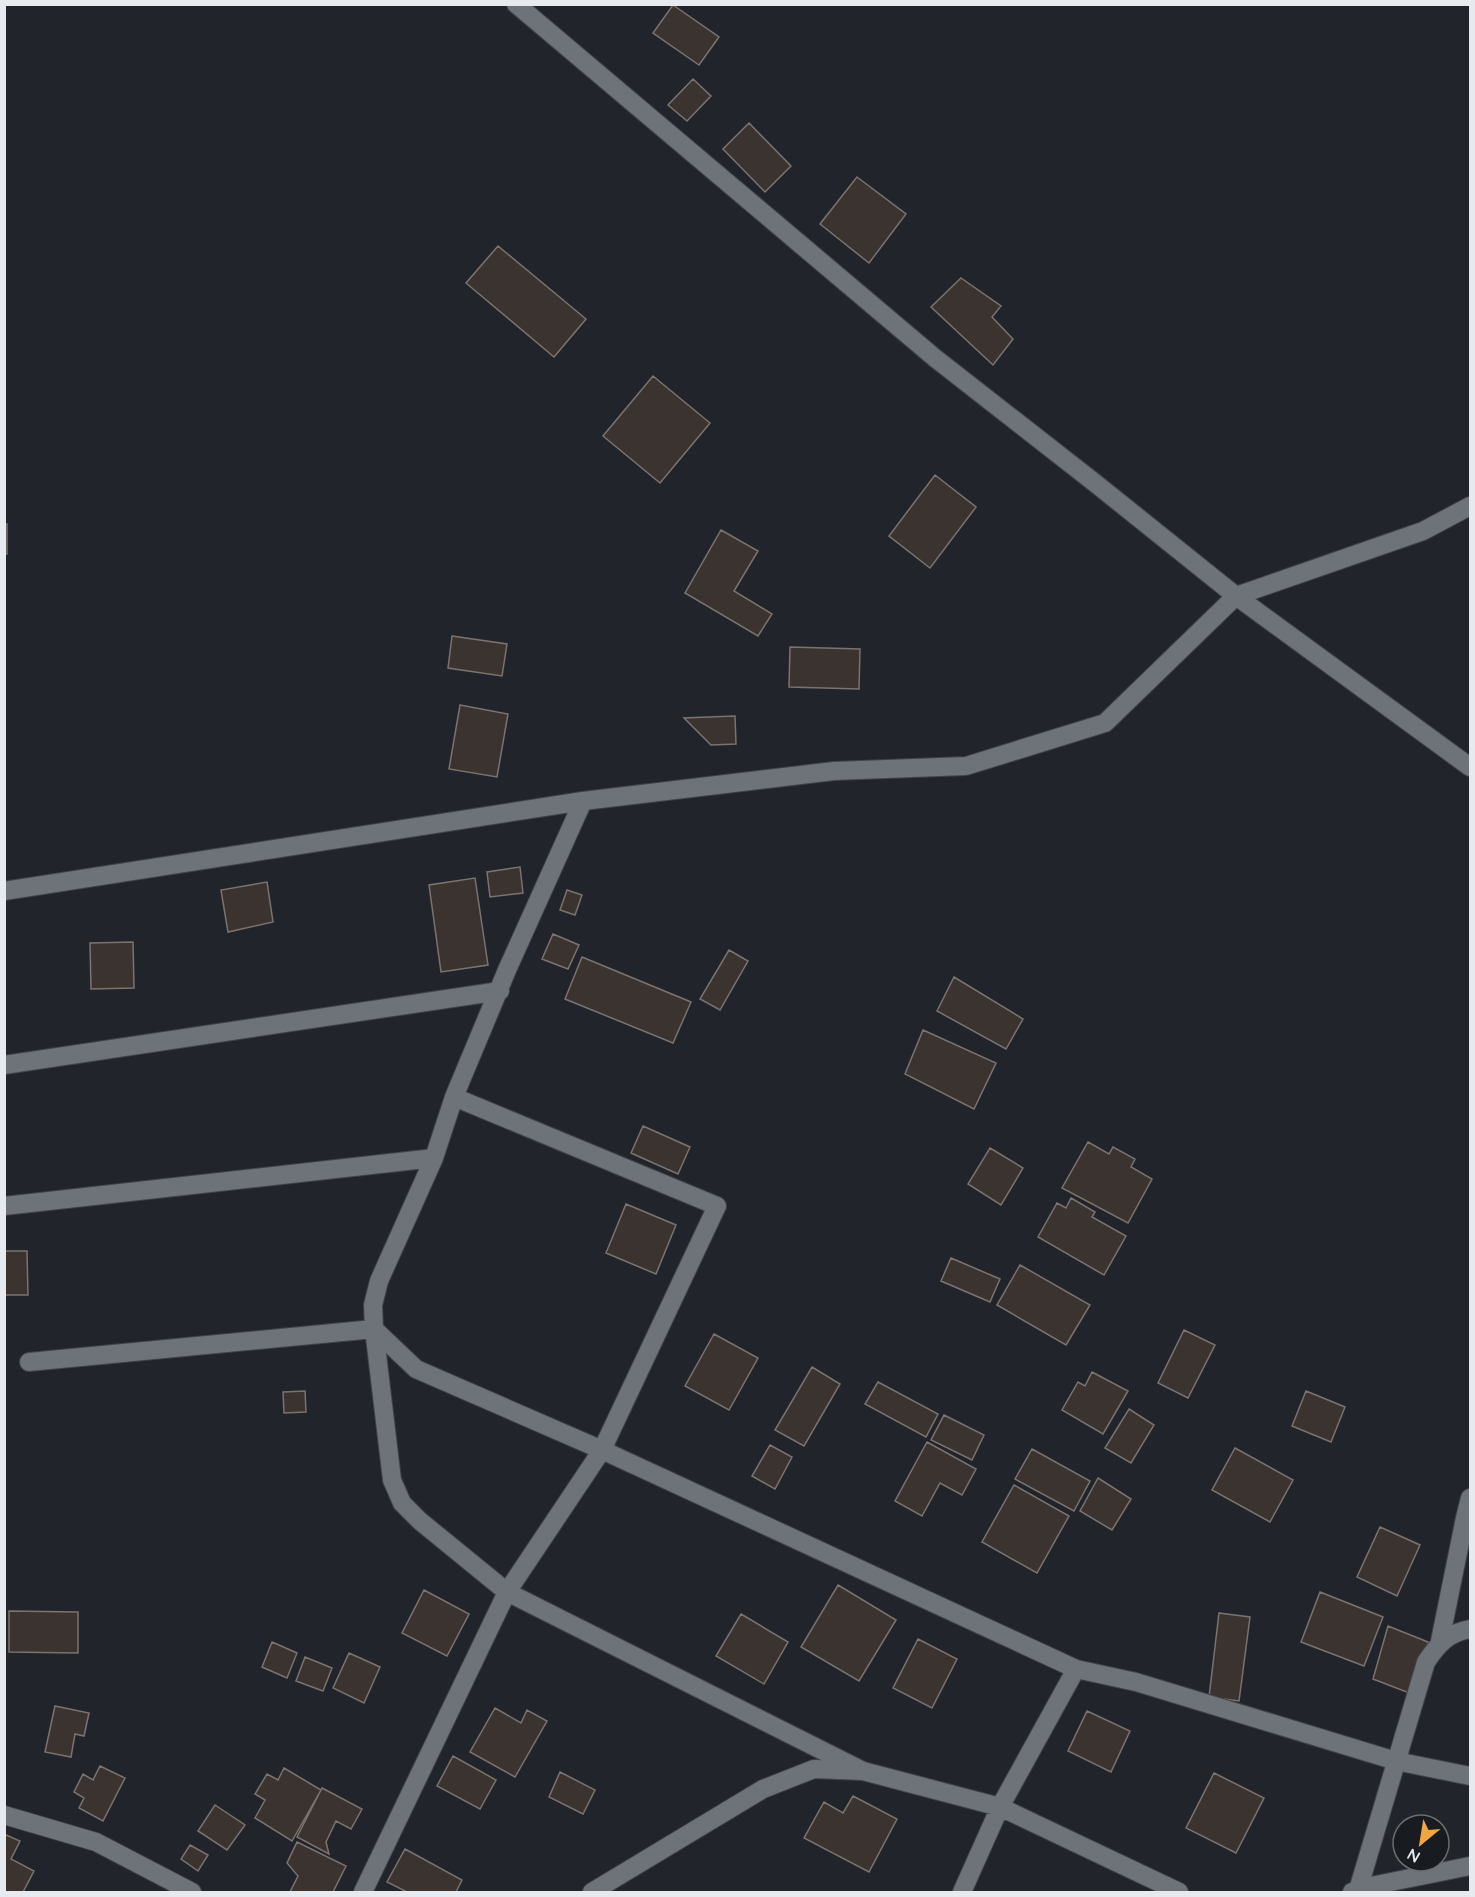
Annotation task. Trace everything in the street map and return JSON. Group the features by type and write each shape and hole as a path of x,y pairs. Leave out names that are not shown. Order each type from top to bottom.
{"street":[{"path":"516,4 934,358 1236,596 1470,767"},
{"path":"4,891 584,801 834,771 966,766 1105,723 1236,596 1423,531 1470,506"},
{"path":"584,801 507,970 454,1097 434,1158 379,1281 373,1305 374,1329 392,1480 402,1503 420,1521 507,1592 862,1771 1000,1807 1179,1893"},
{"path":"4,1065 500,991"},
{"path":"363,1893 507,1592 602,1450 717,1206 454,1097"},
{"path":"4,1206 434,1158"},
{"path":"29,1362 374,1329 416,1369 602,1450 1076,1669 1136,1682 1396,1761 1470,1776"},
{"path":"1355,1891 1425,1662 1440,1641 1470,1498"},
{"path":"1440,1641 1470,1629"},
{"path":"962,1893 1000,1807 1076,1669"},
{"path":"592,1893 763,1790 814,1769 862,1771"},
{"path":"4,1815 96,1842 192,1893"},
{"path":"1355,1891 1470,1866"}],"building":[{"path":"673,5 719,37 699,65 653,33"},
{"path":"693,79 711,96 687,121 668,105"},
{"path":"749,123 791,166 765,192 723,149"},
{"path":"857,177 906,214 869,263 820,224"},
{"path":"498,246 586,319 554,357 466,283"},
{"path":"961,278 1001,306 992,317 1013,339 993,365 931,307"},
{"path":"653,376 710,423 660,483 603,436"},
{"path":"935,475 976,507 930,568 889,536"},
{"path":"4,524 7,524 7,554 4,554"},
{"path":"721,530 758,551 734,591 772,614 758,636 685,593"},
{"path":"452,636 507,644 502,676 448,668"},
{"path":"790,647 860,649 859,689 789,687"},
{"path":"460,705 508,714 497,777 449,769"},
{"path":"735,716 736,744 711,745 684,718"},
{"path":"520,867 523,893 490,897 487,872"},
{"path":"475,878 488,965 441,972 429,885"},
{"path":"267,882 273,922 228,932 221,890"},
{"path":"567,890 582,895 575,915 560,910"},
{"path":"553,934 579,945 568,969 542,959"},
{"path":"133,942 134,988 91,989 90,943"},
{"path":"729,950 748,961 720,1010 700,999"},
{"path":"582,957 691,1002 673,1043 565,999"},
{"path":"954,977 1023,1019 1006,1049 937,1011"},
{"path":"923,1030 996,1063 974,1109 905,1074"},
{"path":"643,1126 690,1147 678,1174 631,1153"},
{"path":"1088,1142 1109,1154 1113,1147 1135,1159 1131,1167 1152,1179 1128,1223 1062,1188"},
{"path":"990,1148 1023,1168 1001,1205 968,1184"},
{"path":"1071,1198 1095,1212 1092,1217 1126,1236 1104,1275 1038,1237 1057,1203 1066,1208"},
{"path":"626,1204 676,1225 656,1274 606,1253"},
{"path":"4,1251 27,1251 28,1295 4,1295"},
{"path":"951,1258 1000,1279 990,1302 941,1281"},
{"path":"1020,1265 1090,1305 1066,1345 997,1305"},
{"path":"1184,1330 1215,1345 1188,1398 1158,1383"},
{"path":"714,1334 758,1358 729,1410 685,1386"},
{"path":"812,1367 840,1384 804,1446 775,1430"},
{"path":"1092,1372 1128,1391 1103,1434 1062,1410 1078,1382 1085,1386"},
{"path":"878,1382 938,1414 926,1437 865,1404"},
{"path":"305,1391 306,1412 284,1413 283,1392"},
{"path":"1306,1391 1345,1407 1331,1442 1292,1426"},
{"path":"1129,1409 1154,1425 1131,1463 1105,1448"},
{"path":"944,1415 984,1435 972,1460 931,1440"},
{"path":"927,1442 976,1469 962,1495 940,1483 922,1516 895,1501"},
{"path":"770,1445 792,1457 775,1489 752,1476"},
{"path":"1235,1448 1293,1480 1270,1522 1212,1490"},
{"path":"1032,1449 1090,1481 1074,1511 1015,1479"},
{"path":"1098,1478 1131,1499 1112,1530 1080,1511"},
{"path":"1014,1485 1069,1516 1037,1573 982,1542"},
{"path":"1380,1527 1420,1545 1397,1596 1357,1577"},
{"path":"838,1585 896,1620 859,1681 801,1647"},
{"path":"424,1590 469,1614 447,1656 402,1633"},
{"path":"1320,1592 1383,1617 1364,1666 1301,1642"},
{"path":"9,1611 78,1612 78,1653 9,1652"},
{"path":"1219,1613 1250,1617 1239,1701 1209,1697"},
{"path":"741,1614 788,1642 764,1684 716,1656"},
{"path":"1388,1626 1428,1642 1412,1694 1373,1679"},
{"path":"918,1639 957,1659 932,1708 893,1688"},
{"path":"272,1642 297,1653 287,1678 262,1667"},
{"path":"349,1653 380,1667 364,1703 333,1688"},
{"path":"305,1657 332,1668 323,1691 296,1681"},
{"path":"55,1706 89,1713 84,1736 75,1734 71,1757 45,1752"},
{"path":"495,1708 521,1723 527,1710 547,1721 515,1777 470,1752"},
{"path":"1087,1711 1130,1731 1111,1772 1068,1751"},
{"path":"453,1756 496,1780 480,1809 437,1786"},
{"path":"100,1766 125,1778 103,1821 79,1808 84,1798 74,1792 83,1774 93,1780"},
{"path":"284,1768 321,1790 292,1841 255,1818 265,1800 255,1794 267,1774 278,1780"},
{"path":"560,1772 595,1790 583,1814 549,1797"},
{"path":"1214,1773 1264,1798 1236,1853 1186,1828"},
{"path":"322,1788 362,1809 351,1829 336,1821 326,1842 329,1854 297,1837"},
{"path":"853,1796 897,1819 869,1872 804,1838 824,1802 843,1813"},
{"path":"215,1805 245,1825 227,1850 198,1831"},
{"path":"4,1834 20,1841 11,1859 34,1871 23,1892 4,1892"},
{"path":"297,1842 346,1866 333,1892 290,1892 298,1876 287,1863"},
{"path":"190,1845 208,1855 198,1871 181,1859"},
{"path":"405,1849 462,1880 456,1892 407,1892 387,1882"}]}
